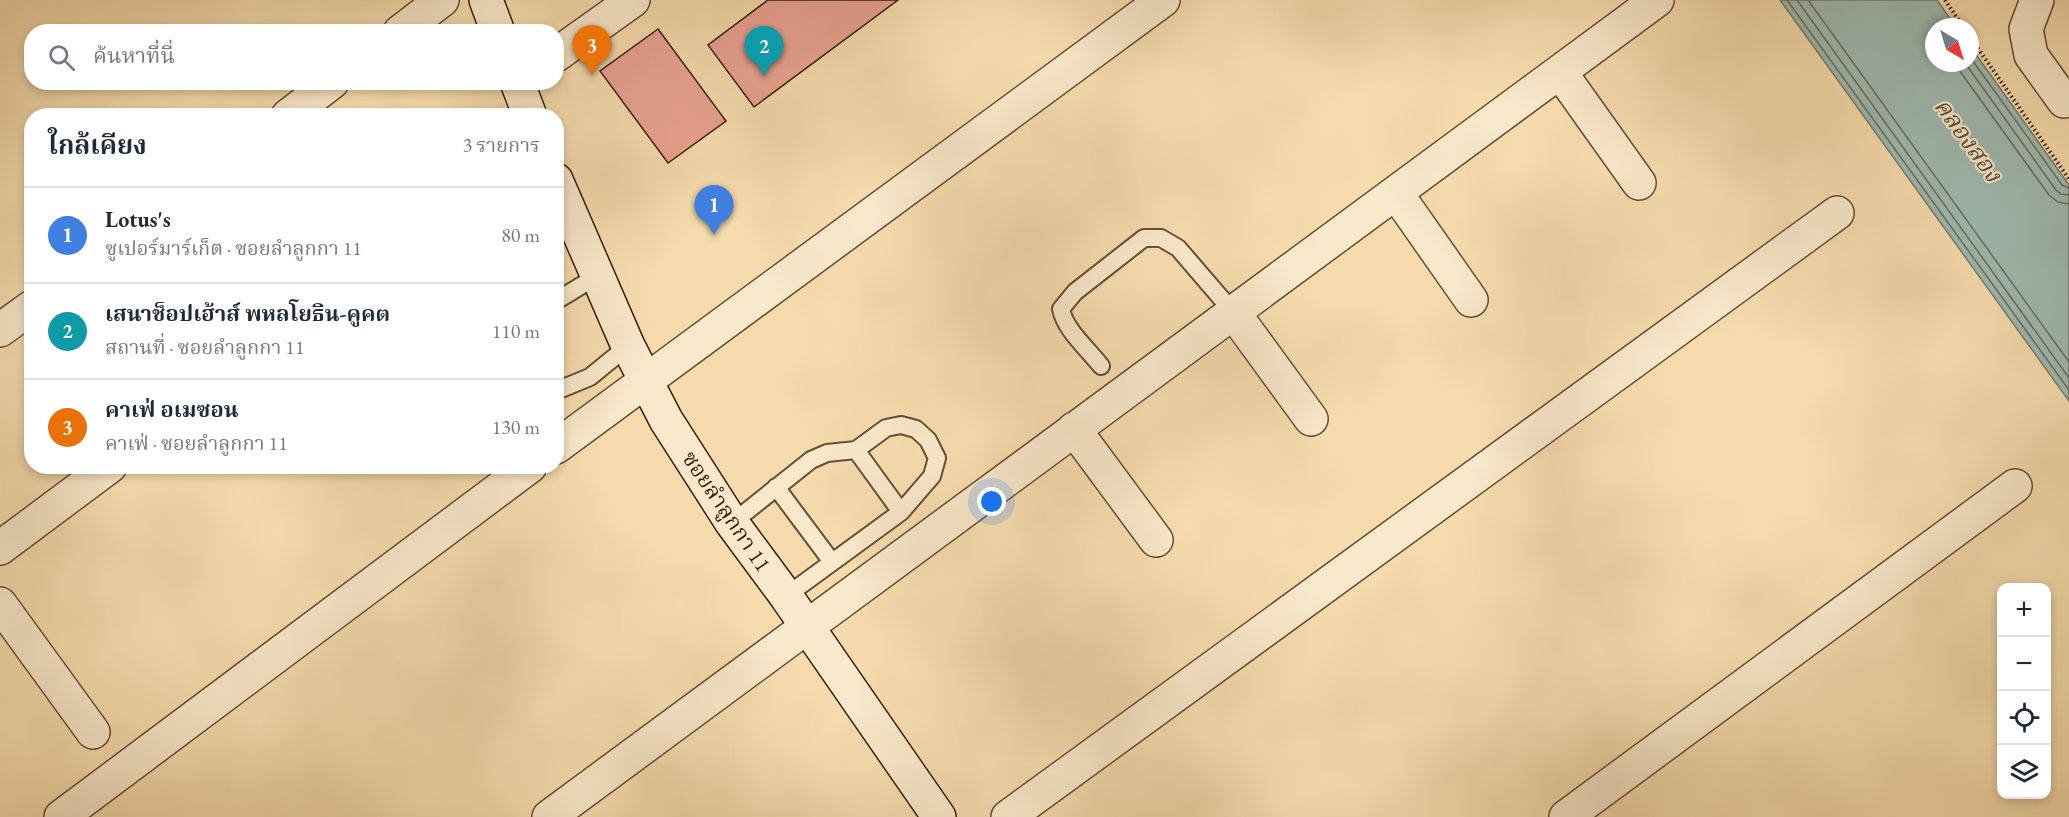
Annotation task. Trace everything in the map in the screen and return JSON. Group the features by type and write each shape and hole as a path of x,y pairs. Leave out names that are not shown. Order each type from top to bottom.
{"street":[{"path":"410,24 442,0"},
{"path":"486,0 495,24"},
{"path":"564,49 633,0"},
{"path":"564,441 1163,0"},
{"path":"549,817 1657,0"},
{"path":"2037,0 2026,29 2031,55 2064,101"},
{"path":"1560,72 1639,183"},
{"path":"298,108 322,90"},
{"path":"521,90 527,108"},
{"path":"1396,193 1471,300"},
{"name":"ซอยลำลูกกา 11","path":"564,199 628,346 666,420 732,523 786,596 939,817"},
{"path":"1008,817 1837,213"},
{"path":"1233,312 1311,419"},
{"path":"0,330 24,313"},
{"path":"1074,429 1156,540"},
{"path":"0,548 99,474"},
{"path":"61,817 519,474"},
{"path":"1566,817 2015,486"},
{"path":"0,604 93,732"}],"lane":[{"path":"1101,366 1071,329 1062,316 1061,309 1075,292 1144,238 1161,238 1178,248 1233,312"},
{"path":"564,296 597,276"},
{"path":"564,387 590,376 628,346"},
{"path":"732,523 811,460 827,453 856,450 886,428 901,424 916,429 928,440 937,458 932,476 901,512 786,596"},
{"path":"856,450 901,512"},
{"path":"776,487 832,562"}],"path":[{"path":"1945,0 1957,18"},
{"path":"1979,50 2069,180"}],"water":[{"name":"คลองสอง","path":"1780,0 1937,0 1950,18 1925,18 1925,72 1979,72 1979,59 2069,185 2069,401"}],"building":[{"path":"768,0 898,0 754,107 708,45"},
{"path":"658,29 726,121 668,163 600,71"}],"place":[{"name":"คาเฟ่ อเมซอน","path":"592,75"},
{"name":"เสนาช็อปเฮ้าส์ พหลโยธิน-คูคต","path":"764,76"},
{"name":"Lotus's","path":"714,235"}]}
